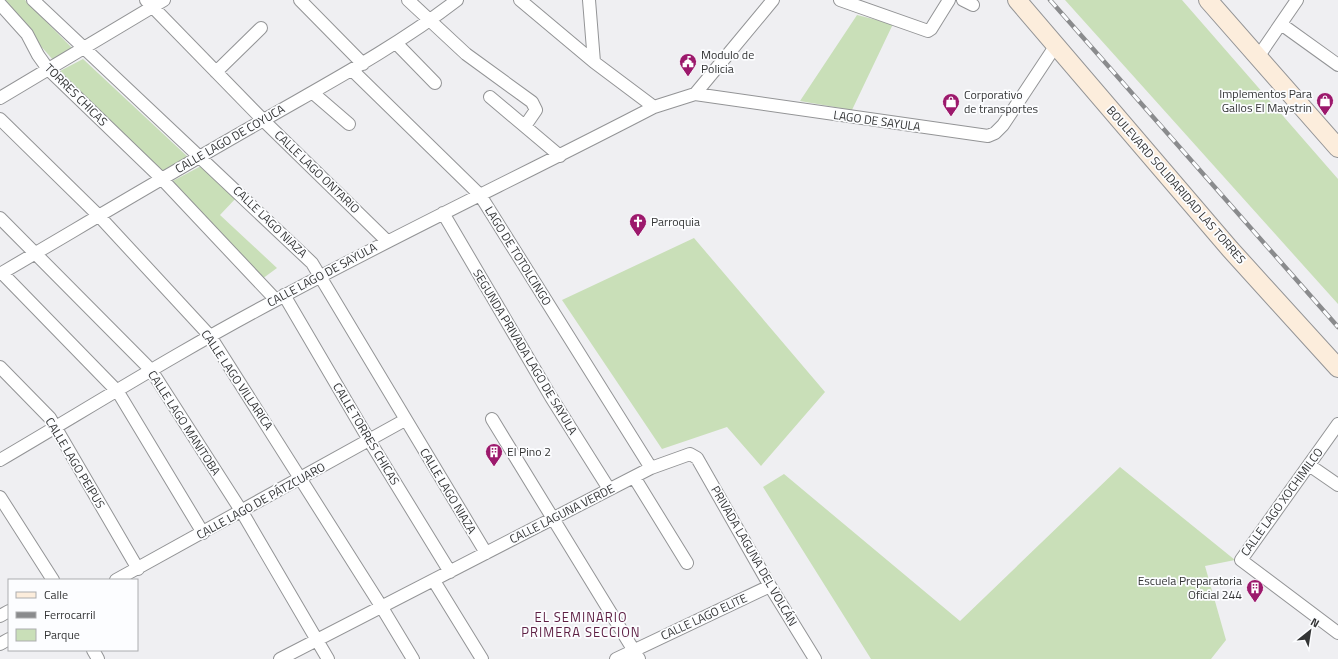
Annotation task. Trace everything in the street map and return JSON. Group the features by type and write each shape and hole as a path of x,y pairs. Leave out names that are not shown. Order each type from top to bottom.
{"main road":[{"name":"BOULEVARD SOLIDARIDAD LAS TORRES","path":"1018,0 1230,249 1338,368"},
{"path":"1208,0 1338,148"}],"street":[{"name":"CALLE LAGO NIAZA","path":"33,0 307,257 321,276 405,420 486,554"},
{"path":"0,98 84,48 149,3 164,0"},
{"path":"300,0 363,64"},
{"path":"408,0 429,22 466,54 532,102 536,110 524,126"},
{"name":"CALLE LAGO DE COYUCA","path":"1,273 162,178 363,64 429,22 457,0"},
{"path":"520,0 594,62 654,107"},
{"path":"589,0 594,62"},
{"path":"695,94 773,0"},
{"path":"840,0 865,4 926,31 931,29 949,0"},
{"path":"1258,57 1297,0"},
{"name":"CALLE LAGO ONTARIO","path":"149,3 263,120 387,241"},
{"name":"TORRES CHICAS","path":"0,4 27,34 38,55 48,69 162,178"},
{"path":"1281,24 1338,65"},
{"path":"216,72 261,28"},
{"path":"396,43 435,83"},
{"name":"LAGO DE SAYULA","path":"654,107 695,94 988,136 995,133 1003,125 1056,45"},
{"name":"LAGO DE TOTOLCINGO","path":"352,70 480,196 651,468"},
{"path":"313,93 349,124"},
{"path":"490,97 560,156"},
{"name":"CALLE LAGO DE SAYULA","path":"0,460 118,392 151,370 280,297 387,241 560,156 654,107"},
{"name":"CALLE LAGO VILLARICA","path":"0,119 99,216 210,336 301,478 413,659"},
{"name":"CALLE TORRES CHICAS","path":"162,178 280,297 450,572"},
{"name":"SEGUNDA PRIVADA LAGO DE SAYULA","path":"443,214 552,397 609,489"},
{"name":"CALLE LAGO MANITOBA","path":"0,218 36,252 151,370 242,512 328,659"},
{"path":"1,273 118,392 202,533"},
{"name":"CALLE LAGO PEIPUS","path":"0,367 44,412 55,427 138,568"},
{"path":"492,419 554,517 636,655"},
{"name":"CALLE LAGO DE PÁTZCUARO","path":"118,579 242,512 405,420"},
{"name":"CALLE LAGO XOCHIMILCO","path":"1338,424 1241,560 1338,633"},
{"name":"CALLE LAGUNA VERDE","path":"280,659 651,468 688,454 693,454"},
{"name":"PRIVADA LAGUNA DEL VOLCÁN","path":"693,454 697,458 770,586 815,659"},
{"path":"1309,465 1338,485"},
{"path":"634,477 687,563"},
{"path":"0,497 52,579"},
{"path":"434,581 482,659"},
{"name":"CALLE LAGO ELITE","path":"616,659 636,655 770,586"}],"green space":[{"path":"0,0 25,0 73,49 54,61"},
{"path":"1065,0 1182,0 1338,179 1338,304"},
{"path":"857,15 893,24 852,110 800,101"},
{"path":"83,59 189,158 163,172 60,71"},
{"path":"203,165 237,197 220,215 277,268 262,279 167,184"},
{"path":"694,238 825,392 761,466 727,427 662,449 562,300"},
{"path":"1120,467 1235,560 1205,566 1226,640 1211,659 871,659 763,487 784,474 960,621"}],"railway":[{"path":"1050,0 1338,327"}],"place":[{"name":"Modulo de Policia","path":"688,77"},
{"name":"Implementos Para Gallos El Maystrin","path":"1325,116"},
{"name":"Corporativo de transportes","path":"951,117"},
{"name":"Parroquia","path":"638,237"},
{"name":"El Pino 2","path":"494,467"},
{"name":"Escuela Preparatoria Oficial 244","path":"1255,603"}],"district":[{"name":"EL SEMINARIO PRIMERA SECCION","path":"581,624"}]}
